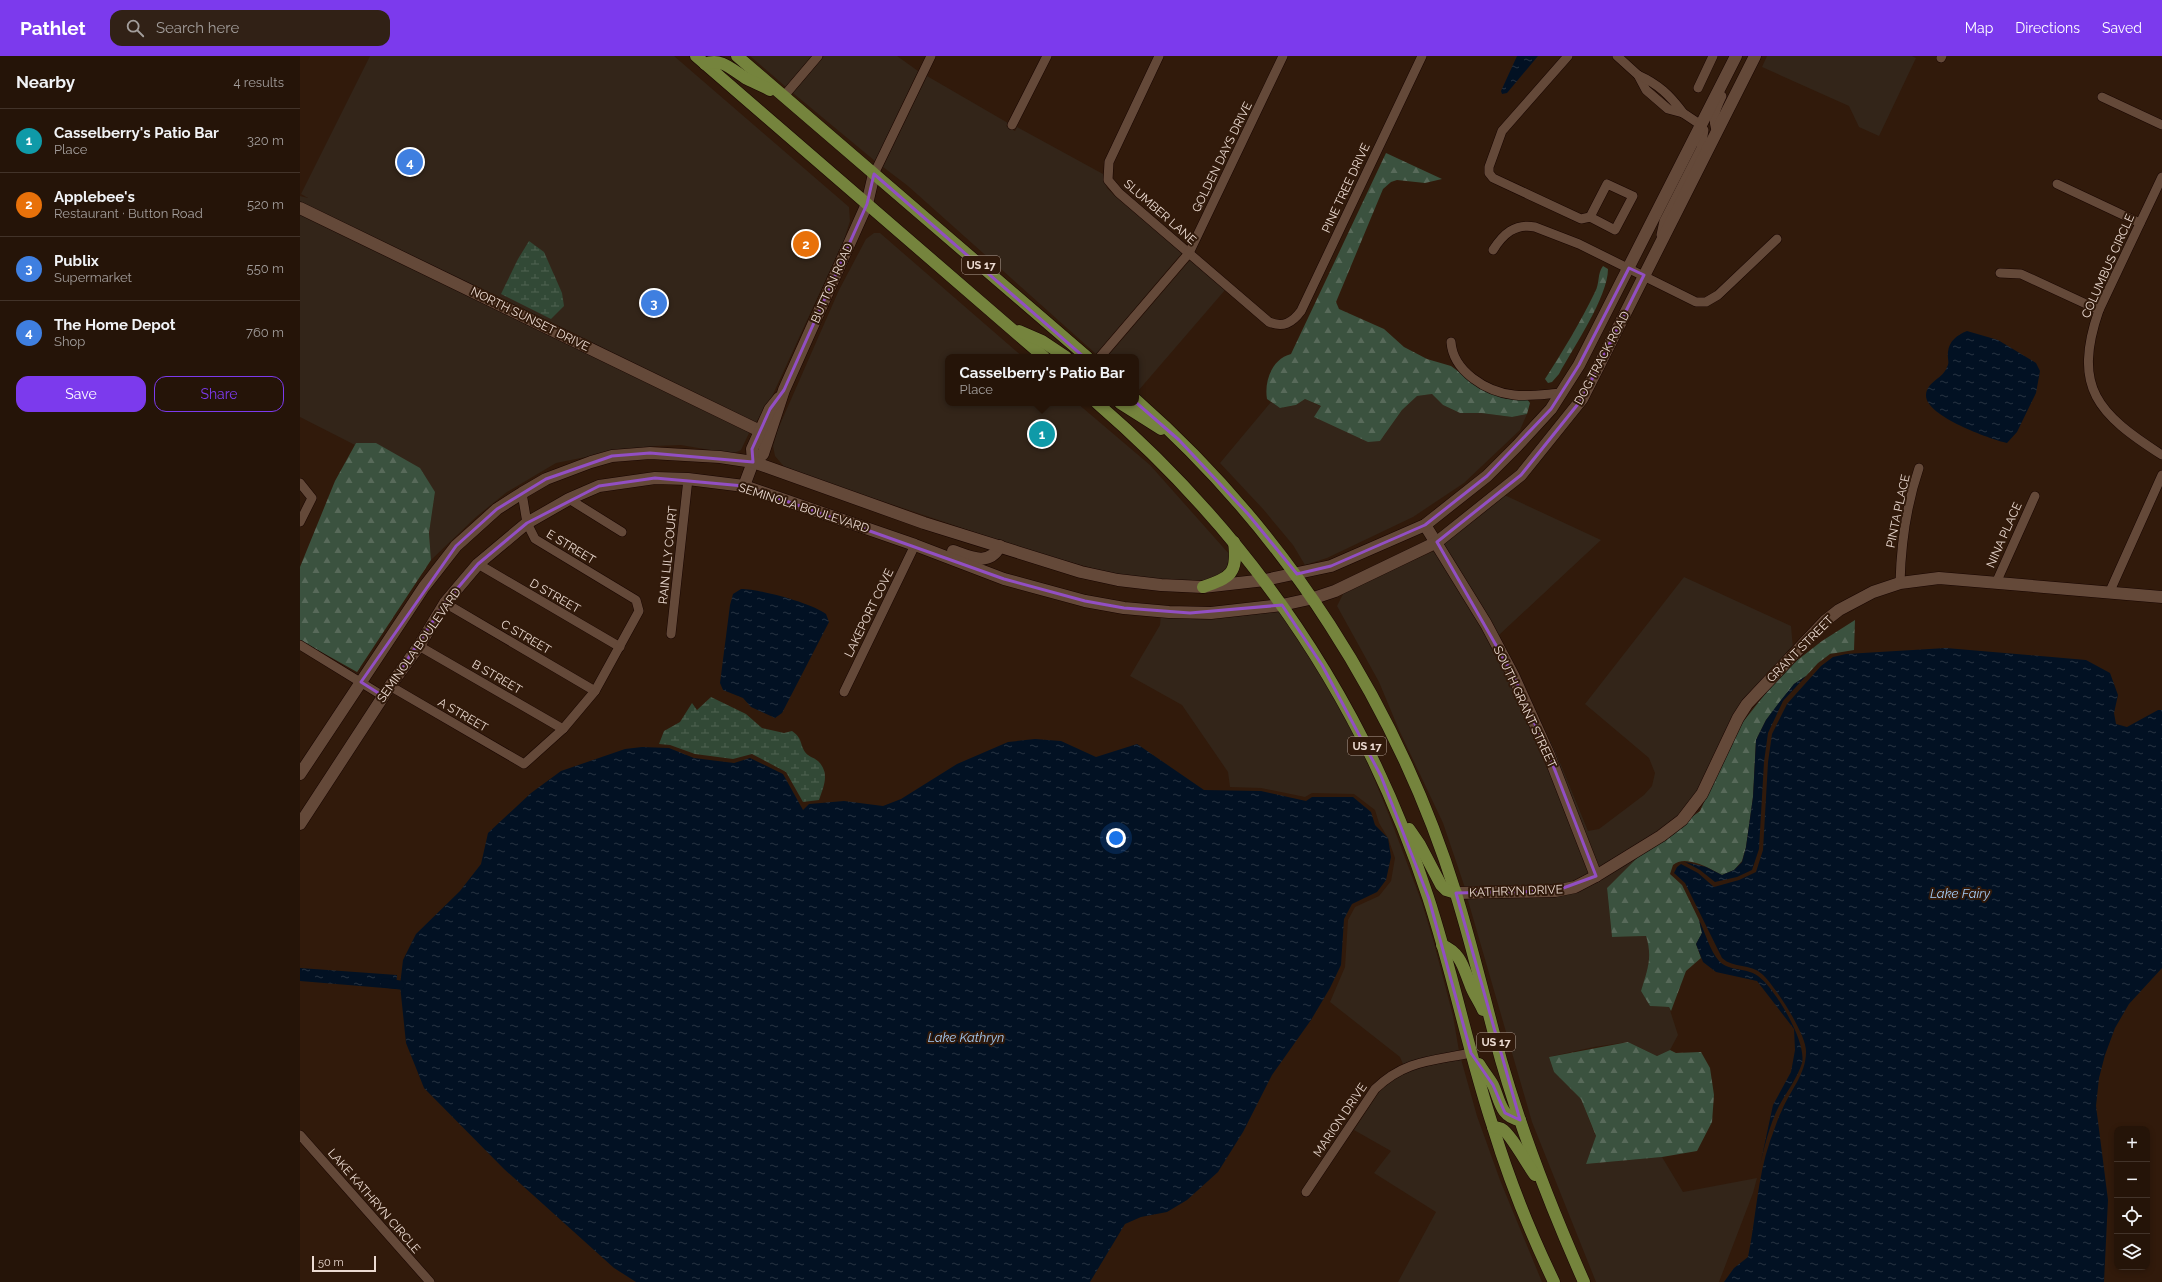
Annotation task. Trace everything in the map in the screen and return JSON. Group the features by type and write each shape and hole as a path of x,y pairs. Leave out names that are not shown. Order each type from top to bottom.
{"main road":[{"name":"US 17","path":"737,56 1084,354"},
{"name":"DOG TRACK ROAD","path":"1297,574 1331,566 1425,525 1487,476 1551,409 1579,365 1736,56"},
{"name":"DOG TRACK ROAD","path":"1314,598 1336,591 1437,542 1522,475 1582,399 1755,56"},
{"name":"US 17","path":"700,60 1040,354"},
{"path":"700,60 720,62 747,79 784,96"},
{"name":"BUTTON ROAD","path":"753,462 763,454 784,390 867,204 874,174"},
{"name":"NORTH SUNSET DRIVE","path":"300,208 760,431"},
{"path":"1010,328 1042,340 1062,354"},
{"name":"BUTTON ROAD","path":"744,486 753,462 752,449 770,409 784,390"},
{"name":"US 17","path":"1139,403 1179,440 1248,514 1297,574 1314,598 1347,652 1389,729 1421,799 1456,893 1520,1120 1544,1190 1584,1282"},
{"name":"US 17","path":"1100,406 1160,459 1234,542 1265,580 1322,665 1348,710 1395,808 1421,877 1442,945 1471,1053 1493,1127 1526,1220 1554,1282"},
{"path":"1124,406 1179,440"},
{"name":"SEMINOLA BOULEVARD","path":"300,774 424,587 456,546 497,509 522,493 546,480 612,456 650,453 720,457 753,462 924,523 1081,572 1118,580 1161,585 1203,587 1265,580 1297,574"},
{"name":"SEMINOLA BOULEVARD","path":"300,824 386,691 419,646 445,603 478,564 527,523 569,499 599,486 655,478 688,479 744,486 915,545 1004,578 1085,601 1124,608 1211,613 1282,605 1314,598"},
{"name":"SOUTH GRANT STREET","path":"1425,525 1437,542 1513,675 1549,755 1596,876"},
{"path":"915,545 923,542 931,543 981,559 994,555 1000,546"},
{"path":"1203,587 1226,578 1233,570 1236,557 1234,542"},
{"name":"GRANT STREET","path":"1596,876 1661,836 1682,820 1702,794 1738,718 1747,704 1825,621 1852,602 1873,592 1900,583 1939,578 2110,591 2162,597"},
{"path":"1395,808 1420,845 1438,881 1446,890 1456,893"},
{"name":"KATHRYN DRIVE","path":"1456,893 1556,891 1575,887 1596,876"},
{"path":"1442,945 1450,949 1460,958 1470,985 1493,1028"},
{"path":"1471,1053 1493,1085 1505,1113 1512,1119 1520,1120"},
{"path":"1493,1127 1502,1129 1511,1137 1516,1148 1544,1190"},
{"path":"1545,1264 1560,1282"}],"street":[{"path":"784,96 818,56"},
{"path":"874,174 931,56"},
{"path":"1012,125 1047,56"},
{"name":"SLUMBER LANE","path":"1159,56 1109,162 1108,180 1119,193 1269,322 1276,325 1286,324"},
{"name":"GOLDEN DAYS DRIVE","path":"1103,354 1189,253 1283,56"},
{"name":"PINE TREE DRIVE","path":"1286,324 1294,320 1301,311 1422,56"},
{"path":"1568,56 1502,131 1489,167 1489,173 1493,178 1581,219 1590,217 1615,230 1633,196 1607,184 1590,217"},
{"path":"1617,56 1638,75 1662,88 1672,98 1683,113"},
{"path":"1698,88 1714,56"},
{"path":"1716,132 1714,124 1715,113 1743,56"},
{"path":"1638,75 1646,90 1668,109 1683,113 1701,125 1704,130 1704,142 1664,222 1659,246"},
{"path":"1654,97 1662,88"},
{"path":"2102,97 2162,124"},
{"name":"COLUMBUS CIRCLE","path":"2162,177 2099,310 2092,332 2087,357 2088,373 2094,391 2103,408 2116,423 2162,455"},
{"path":"2057,184 2140,223"},
{"path":"1493,250 1499,241 1512,229 1527,226 1579,244 1696,302 1706,302 1718,295 1777,238"},
{"path":"2000,273 2021,274 2099,310"},
{"path":"1451,342 1454,359 1463,370 1478,381 1502,393 1526,396 1561,393"},
{"name":"PINTA PLACE","path":"1900,583 1901,546 1912,487 1919,468"},
{"path":"2110,591 2162,474"},
{"name":"RAIN LILY COURT","path":"671,634 688,479"},
{"path":"300,483 312,498 300,522"},
{"name":"E STREET","path":"522,493 527,523 535,539 636,600 639,611 620,648"},
{"name":"NINA PLACE","path":"1996,583 2035,496"},
{"path":"569,499 622,532"},
{"name":"LAKEPORT COVE","path":"844,692 915,545"},
{"name":"D STREET","path":"478,564 620,648"},
{"name":"C STREET","path":"445,603 594,691"},
{"name":"A STREET","path":"300,645 362,682 386,691 524,764 563,729"},
{"name":"B STREET","path":"419,646 563,729"},
{"path":"563,729 594,691 620,648"},
{"name":"MARION DRIVE","path":"1306,1192 1375,1089 1387,1077 1400,1069 1411,1065 1471,1053"},
{"name":"LAKE KATHRYN CIRCLE","path":"300,1135 430,1282"}],"highlighted area":[{"path":"874,174 1179,440 1248,514 1297,574 1331,566 1425,525 1487,476 1551,409 1579,365 1629,268 1644,275 1582,399 1521,475 1437,542 1513,675 1549,755 1596,876 1555,891 1456,893 1520,1120 1505,1113 1493,1085 1471,1053 1429,899 1381,776 1322,665 1282,605 1190,613 1124,608 1085,601 1004,579 744,486 655,478 599,486 527,523 478,564 445,603 383,696 361,682 456,546 497,509 546,479 612,456 650,453 753,462 752,449 770,409 784,390 867,204"}],"shaded area":[{"path":"370,56 674,56 849,207 850,221 844,240 769,403 755,424 300,203 300,196 308,198 301,194"},
{"path":"750,56 812,56 786,87"},
{"path":"824,56 897,56 918,71 875,161 793,93"},
{"path":"1767,56 1912,56 1916,58 1879,136 1859,127 1849,106 1762,67"},
{"path":"927,76 1008,123 1006,126 1015,131 1017,127 1103,174 1107,188 1115,196 1182,253 1096,354 908,186 883,167"},
{"path":"300,213 750,431 741,450 732,454 681,445 656,446 556,463 507,492 476,517 431,560 429,533 435,492 356,443 355,445 300,417"},
{"path":"874,233 880,233 1020,354 945,354 945,406 1081,406 1150,465 1230,555 1228,567 1223,575 1206,581 1166,581 1110,573 1040,554 786,469 775,456 773,446 778,429 839,290 866,239"},
{"path":"1190,260 1225,290 1139,390 1139,354 1110,354"},
{"path":"1432,394 1443,405 1460,413 1481,413 1512,417 1527,414 1520,430 1464,483 1413,517 1327,558 1305,565 1293,545 1263,509 1220,463 1271,402 1281,408 1296,405 1305,399 1322,407 1315,417 1380,441 1402,410 1416,396"},
{"path":"1500,493 1601,540 1499,635 1556,753 1588,831 1599,829 1644,795 1652,786 1655,773 1649,758 1585,704 1684,577 1791,626 1793,648 1743,701 1698,792 1678,817 1658,833 1599,869 1554,754 1437,542"},
{"path":"1436,550 1509,676 1545,756 1591,874 1573,883 1554,887 1465,888 1443,823 1399,730 1379,682 1337,606 1344,592"},
{"path":"1281,609 1346,710 1389,815 1422,903 1434,943 1453,1016 1459,1051 1403,1064 1400,1057 1330,1002 1345,967 1348,920 1355,907 1379,896 1391,881 1395,858 1388,838 1379,823 1375,810 1354,794 1312,793 1305,797 1261,788 1230,787 1228,772 1182,705 1130,676 1160,625 1161,614"},
{"path":"1639,856 1607,888 1612,937 1646,936 1650,950 1648,967 1641,991 1650,1006 1669,1007 1678,1035 1670,1050 1657,1056 1628,1042 1594,1047 1549,1057 1554,1072 1581,1099 1596,1137 1586,1164 1662,1157 1683,1192 1757,1178 1753,1193 1719,1282 1596,1282 1532,1122 1467,897 1599,880"},
{"path":"1461,1059 1477,1116 1500,1180 1542,1282 1398,1282 1436,1212 1374,1173 1391,1151 1354,1130 1379,1092 1390,1081 1413,1069"}],"green space":[{"path":"1386,153 1442,179 1425,183 1397,180 1391,182 1383,189 1336,302 1339,309 1384,329 1404,347 1427,359 1451,366 1474,383 1493,394 1507,399 1527,399 1530,403 1527,414 1512,417 1481,413 1460,413 1443,405 1432,394 1417,396 1402,410 1380,441 1368,442 1314,417 1321,406 1305,399 1296,405 1280,408 1267,399 1266,392 1268,378 1274,366 1284,357 1291,354"},
{"path":"529,241 544,252 562,293 564,306 551,319 501,294 518,259"},
{"path":"1603,266 1608,269 1602,294 1596,308 1559,374 1552,382 1548,383 1545,379 1571,337 1597,289 1600,272"},
{"path":"356,443 376,443 420,468 435,492 429,533 431,560 357,672 300,640 300,567 335,481"},
{"path":"1855,620 1854,650 1830,654 1818,663 1806,676 1794,684 1766,720 1756,740 1753,797 1746,847 1742,861 1734,870 1722,875 1690,861 1678,862 1673,865 1670,874 1682,885 1699,920 1702,933 1696,944 1701,958 1686,971 1671,1011 1669,1007 1650,1006 1641,991 1649,958 1646,936 1612,937 1607,888 1639,856 1700,811 1739,727 1786,669 1822,641"},
{"path":"711,697 746,714 762,728 784,733 792,731 799,739 805,752 818,761 824,770 825,780 819,800 803,802 786,772 752,754 733,759 695,754 670,745 659,744 664,731 680,722 692,703 697,710"},
{"path":"1628,1042 1657,1056 1670,1050 1676,1053 1701,1052 1710,1068 1714,1095 1712,1122 1697,1151 1662,1157 1586,1164 1596,1136 1581,1099 1554,1072 1549,1057"}],"water":[{"path":"1517,56 1538,56 1507,93 1502,94 1501,91"},
{"path":"1967,331 1998,340 2036,363 2040,371 2036,393 2017,432 2007,443 1987,437 1960,425 1936,411 1928,403 1926,395 1927,390 1929,386 1945,371 1948,365 1950,345 1960,334"},
{"path":"741,589 773,594 809,605 826,614 829,622 782,713 775,718 751,707 743,698 723,690 720,683 730,605 733,594"},
{"name":"Lake Fairy","path":"1946,648 2086,660 2110,673 2118,695 2114,713 2116,724 2127,727 2158,710 2162,710 2162,968 2129,1004 2115,1028 2105,1055 2099,1078 2096,1106 2108,1200 2104,1282 1724,1282 1734,1268 1748,1257 1759,1184 1766,1155 1780,1114 1801,1075 1806,1052 1805,1044 1796,1023 1782,999 1768,980 1752,968 1732,964 1722,958 1685,883 1674,873 1677,867 1681,864 1698,873 1714,887 1739,880 1756,872 1763,850 1768,762 1772,734 1787,704 1821,666 1833,657 1846,654"},
{"path":"1806,676 1783,701 1768,733 1764,762 1759,849 1752,870 1737,877 1715,882 1700,870 1685,862 1706,867 1722,875 1734,870 1742,862 1746,847 1753,797 1756,740 1766,720 1781,700 1794,684"},
{"name":"Lake Kathryn","path":"1035,739 1061,741 1096,757 1137,744 1204,790 1261,791 1306,801 1312,797 1353,797 1371,812 1375,825 1388,838 1391,857 1386,880 1377,892 1352,904 1344,919 1341,965 1330,988 1311,1020 1272,1075 1243,1132 1218,1172 1187,1200 1167,1212 1141,1217 1125,1224 1090,1282 636,1282 614,1268 504,1169 424,1088 406,1043 400,985 403,960 416,934 460,891 481,864 488,833 531,793 561,771 625,749 642,747 669,748 694,758 734,763 750,758 783,774 803,810 809,804 844,801 883,806 901,799 957,764 1008,742"},
{"path":"1699,920 1710,947 1719,961 1728,967 1753,973 1765,982 1781,1003 1795,1029 1800,1042 1802,1063 1772,1121 1759,1170 1773,1105 1791,1072 1795,1050 1794,1029 1757,981 1716,972 1703,962 1696,944 1702,933"},
{"path":"300,968 397,975 396,989 300,981"}],"waterway":[{"path":"385,983 400,985"}],"place":[{"name":"The Home Depot","path":"410,162"},
{"name":"Applebee's","path":"806,244"},
{"name":"Publix","path":"654,303"},
{"name":"Casselberry's Patio Bar","path":"1042,434"}]}
